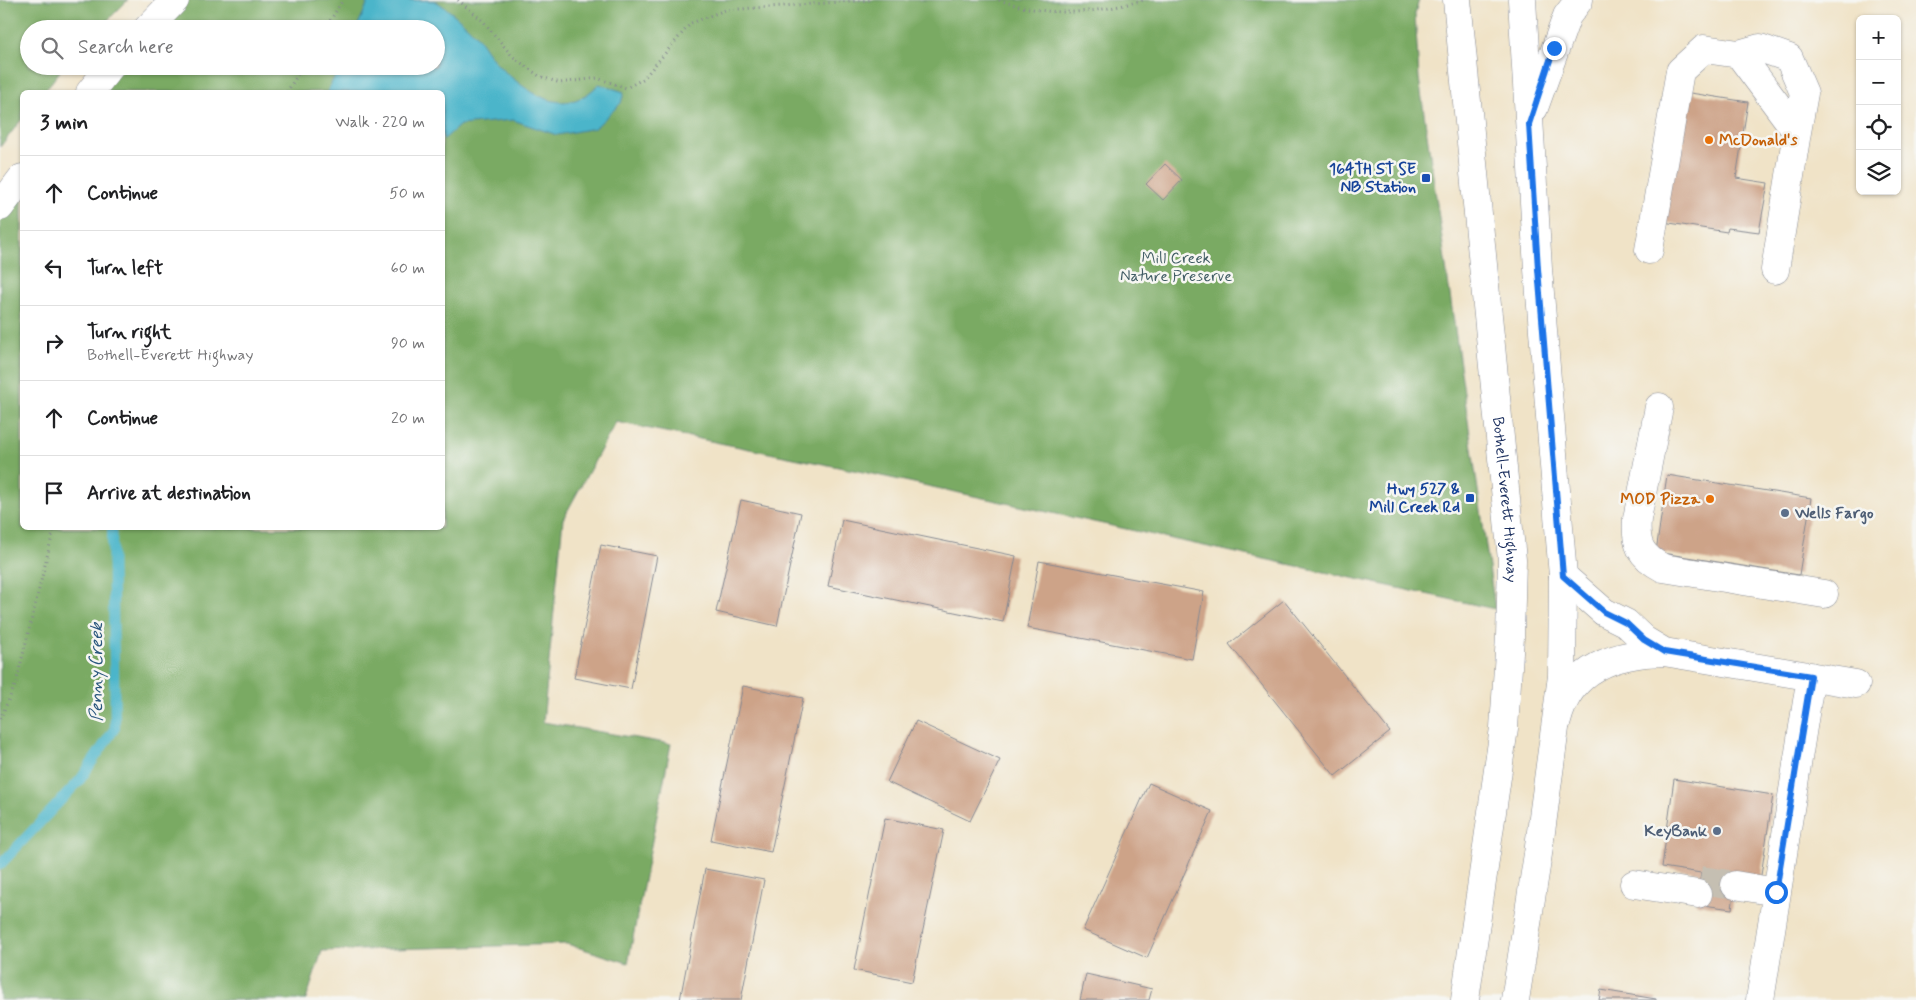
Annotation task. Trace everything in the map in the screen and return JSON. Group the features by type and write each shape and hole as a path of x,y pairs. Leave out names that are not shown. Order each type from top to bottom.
{"main road":[{"path":"156,20 175,0"},
{"name":"Bothell-Everett Highway","path":"1457,0 1512,560 1510,637 1504,728 1464,1000"},
{"path":"1514,1000 1557,724 1562,676 1563,576 1538,269 1522,0"},
{"path":"1529,124 1554,48 1567,16 1579,0"},
{"path":"1649,250 1680,71 1704,49 1739,54 1760,48 1788,58 1804,93 1775,270"},
{"path":"1739,54 1797,132"},
{"path":"92,90 104,75"},
{"path":"0,207 20,181"},
{"path":"1659,407 1637,519 1636,536 1642,552 1650,561 1663,568 1824,594"},
{"path":"1563,576 1604,612 1626,623 1644,640 1664,652"},
{"path":"1557,724 1561,708 1588,671 1612,660 1639,652 1664,652 1856,684"},
{"path":"1760,1000 1811,676"},
{"path":"1635,877 1699,887"},
{"path":"1734,892 1775,899"}],"path":[{"path":"331,20 343,0"},
{"path":"458,0 482,21 512,56 539,76 560,83 597,78 626,88 643,79 691,23 725,10 870,0"},
{"path":"810,0 810,5"},
{"path":"999,0 1023,8 1071,14 1105,11 1144,0"},
{"path":"289,90 298,75"},
{"path":"0,719 16,683 54,530"}],"green space":[{"path":"0,0 128,0 108,20 20,20 20,75 57,75 46,90 20,90 20,122 0,147"},
{"name":"Mill Creek Nature Preserve","path":"175,0 1419,0 1415,14 1419,78 1495,609 863,472 616,422 563,519 543,722 671,744 628,963 567,944 322,951 306,1000 0,1000 0,207 20,181 20,530 445,530 445,90 92,90 104,75 445,75 445,20 156,20"}],"water":[{"path":"366,0 435,1 476,35 504,71 539,96 563,102 575,100 587,94 599,84 624,92 621,103 595,128 557,135 513,120 460,125 445,138 445,90 328,90 336,75 445,75 445,20 360,20 367,5"}],"building":[{"name":"McDonald's","path":"1684,92 1748,102 1736,178 1768,183 1759,232 1728,228 1727,232 1663,222"},
{"path":"1165,164 1182,180 1163,200 1146,184"},
{"path":"1667,475 1811,498 1799,575 1656,552"},
{"path":"741,500 801,513 777,626 716,612"},
{"path":"842,520 1016,556 1003,622 828,586"},
{"path":"601,545 657,556 631,689 574,678"},
{"path":"1039,561 1204,592 1192,659 1027,628"},
{"path":"1284,600 1390,732 1335,776 1229,644"},
{"path":"743,686 803,698 771,852 711,840"},
{"path":"916,721 1000,760 970,821 887,782"},
{"name":"KeyBank","path":"1674,779 1773,795 1760,882 1736,878 1732,909 1696,904 1701,873 1662,867"},
{"path":"1149,783 1212,811 1147,958 1083,930"},
{"path":"885,818 944,830 912,982 854,970"},
{"path":"705,869 764,880 741,1000 680,1000"},
{"path":"1086,974 1152,989 1149,1000 1080,1000"},
{"path":"1601,990 1656,999 1656,1000 1599,1000"}],"waterway":[{"name":"Penny Creek","path":"0,865 80,780 115,728 112,530"}],"tunnel":[{"path":"1700,880 1735,885"}],"place":[{"name":"McDonald's","path":"1709,140"},
{"name":"164TH ST SE NB Station","path":"1426,178"},
{"name":"Hwy 527 & Mill Creek Rd","path":"1470,498"},
{"name":"MOD Pizza","path":"1710,499"},
{"name":"Wells Fargo","path":"1785,513"},
{"name":"KeyBank","path":"1717,831"}],"route":[{"path":"1554,48 1529,124 1538,269 1563,576 1604,612 1626,623 1644,640 1664,652 1811,676 1776,892"}]}
